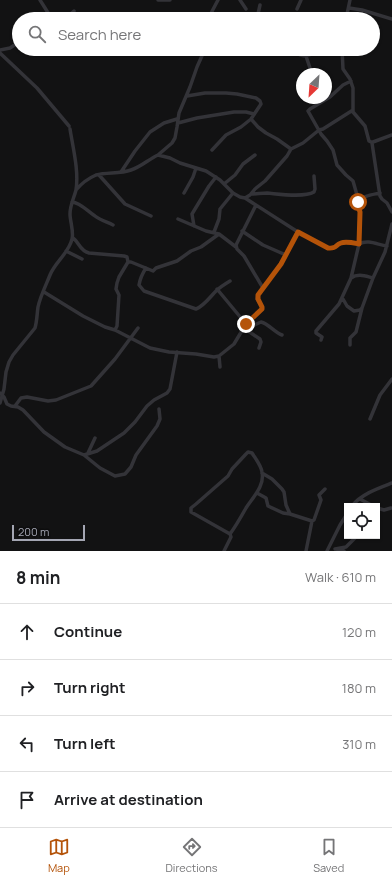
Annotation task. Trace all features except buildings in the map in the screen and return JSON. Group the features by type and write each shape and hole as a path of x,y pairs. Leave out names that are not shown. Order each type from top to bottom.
{"street":[{"path":"40,0 48,12"},
{"path":"158,0 170,0"},
{"path":"212,12 218,0"},
{"path":"240,0 246,9"},
{"path":"297,9 301,0"},
{"path":"348,12 350,0"},
{"path":"259,12 260,5"},
{"path":"349,8 369,12"},
{"path":"380,15 392,19"},
{"path":"0,403 9,362 35,328 39,306 53,268 66,251 73,238 70,207 76,190 76,169 70,127 37,88 0,51 12,47"},
{"path":"76,190 92,177 137,168 158,154 173,141 177,131 180,108 187,96 196,67 202,56"},
{"path":"306,56 310,68"},
{"path":"343,56 344,69 351,81 354,93 353,110 355,115 365,126 369,141 372,143 380,193 382,199 386,202 392,212"},
{"path":"321,340 322,337 316,333 316,331 333,312 342,299 351,278 359,244 360,212 357,204 357,195 352,181 337,165 333,150 321,134 308,112 330,97 343,85 351,81"},
{"path":"187,96 205,93 226,93 256,98 260,101 261,104 251,119 241,127 226,134 212,150"},
{"path":"245,198 265,181 287,156 291,149 303,143 319,130 326,128 353,110"},
{"path":"121,172 150,132 164,123 243,111 254,114"},
{"path":"251,119 266,133 291,149"},
{"path":"372,143 392,135"},
{"path":"158,154 203,170 216,177 233,193 245,198 298,232 328,248 333,248 341,243 348,242 359,244 365,242 387,246"},
{"path":"224,184 235,175 243,164 255,155"},
{"path":"184,193 193,178 196,168"},
{"path":"99,175 125,204 151,216"},
{"path":"251,194 311,194 315,189 314,176"},
{"path":"194,226 192,214 216,177"},
{"path":"214,232 219,219 220,209 233,193"},
{"path":"357,204 368,195 380,193"},
{"path":"72,202 81,205 97,217 113,225"},
{"path":"236,247 242,231 256,205"},
{"path":"178,219 206,231 219,234 236,247 244,256 263,288"},
{"path":"350,345 350,338 356,332 362,308 387,246 392,224"},
{"path":"242,231 263,245 286,255"},
{"path":"44,292 83,316 105,327 115,330 146,347 169,352 214,357 219,356 234,344 246,324 262,309 257,297 281,264 298,232"},
{"path":"128,262 152,271 156,268 177,261 190,251 201,247 219,234"},
{"path":"73,238 84,251 89,253 124,256 127,257 128,262"},
{"path":"66,251 82,259"},
{"path":"115,330 117,326 119,295 116,289 116,283 128,262"},
{"path":"146,268 143,272 139,285 144,291 194,309 198,308 217,290 230,281"},
{"path":"351,278 355,275 373,278"},
{"path":"217,290 246,324"},
{"path":"342,299 347,306 354,311 362,308"},
{"path":"244,329 256,323 263,322 282,335"},
{"path":"15,406 21,398 27,397 48,401 56,400 91,386 116,359 138,328"},
{"path":"244,329 260,339 262,342 259,348"},
{"path":"84,455 97,451 124,433 135,422 147,406 154,400 167,393 170,389 177,352"},
{"path":"219,356 220,367"},
{"path":"370,419 380,395 392,379"},
{"path":"1,394 7,404 23,410 44,432 65,447 84,455 100,468 114,476 125,474 131,467 136,455 157,426 160,419 159,409"},
{"path":"88,453 95,438"},
{"path":"224,551 230,539 230,534 247,506 257,493 261,484 262,470 252,453 248,452 232,469 228,476 190,508 191,512 230,534"},
{"path":"262,473 272,479 284,492 286,505 290,514"},
{"path":"355,503 374,491 392,483"},
{"path":"306,551 312,521 314,520 321,500 319,494 325,489"},
{"path":"257,493 266,498 268,506 274,510 312,521"},
{"path":"360,499 367,503"},
{"path":"380,509 384,510 391,508"},
{"path":"327,551 344,519"},
{"path":"335,549 346,546 354,539"},
{"path":"330,546 344,551"}],"route":[{"path":"246,324 262,309 257,297 281,264 298,232 328,248 333,248 341,243 348,242 359,244 360,212 357,204 358,202"}]}
